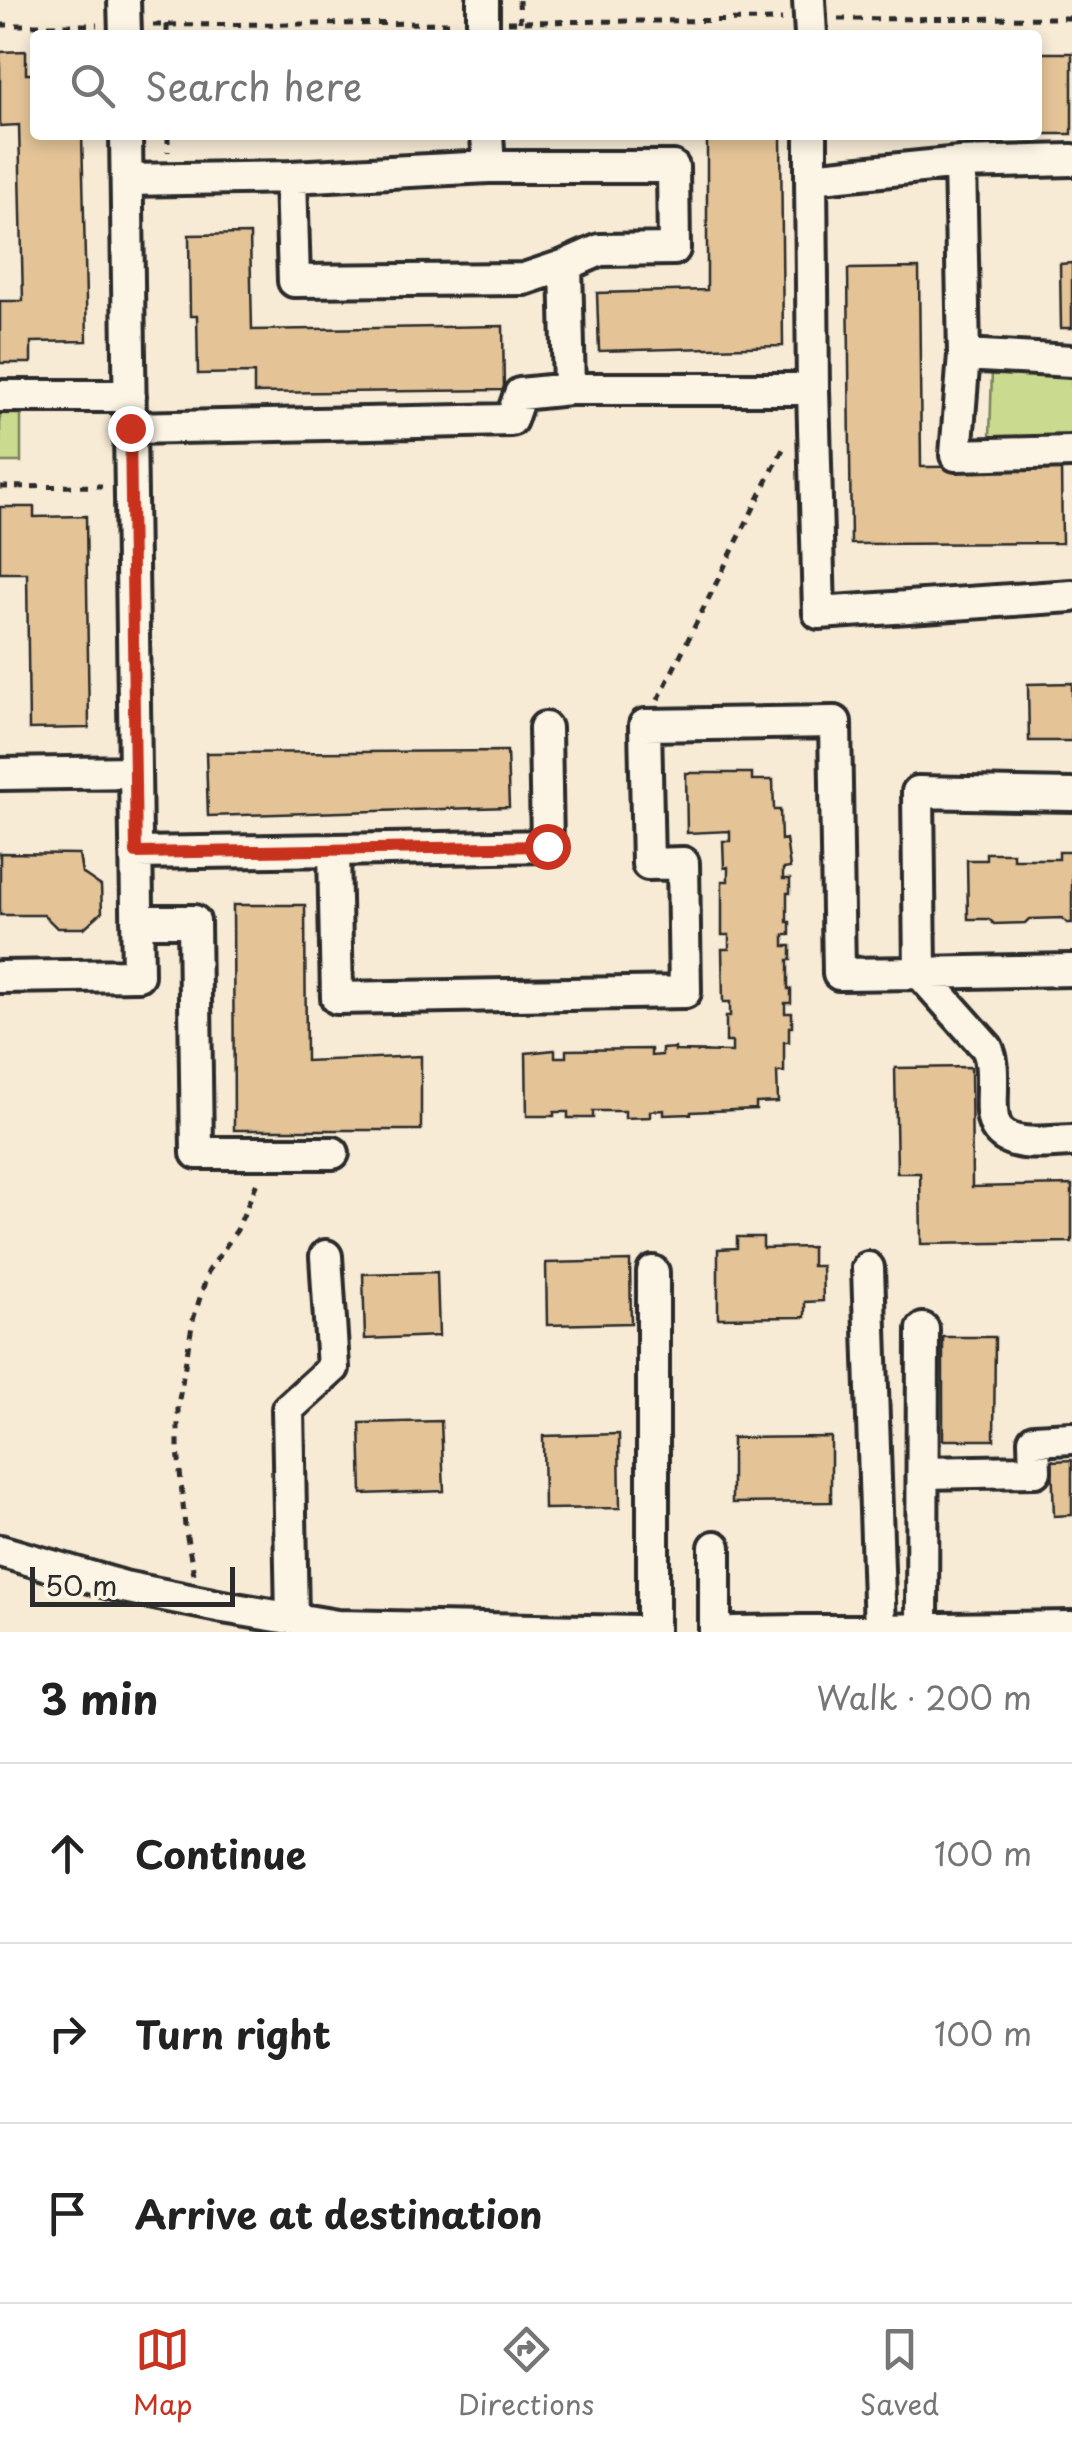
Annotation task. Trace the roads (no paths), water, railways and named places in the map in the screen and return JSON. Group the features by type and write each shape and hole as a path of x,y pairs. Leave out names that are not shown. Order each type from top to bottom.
{"street":[{"path":"0,977 138,975 126,140"},
{"path":"488,140 489,167"},
{"path":"811,140 819,613 1072,596"},
{"path":"811,178 960,163 1072,160"},
{"path":"960,163 964,355 956,455 1072,452"},
{"path":"127,180 489,167 673,167 674,248 600,250 524,279 294,281 291,177"},
{"path":"566,265 569,389"},
{"path":"964,355 1072,361"},
{"path":"130,428 511,420 520,394 569,389 813,389"},
{"path":"0,396 130,396"},
{"path":"334,850 336,998 685,992 683,864 648,864 645,725 834,722 839,974 1072,970"},
{"path":"136,853 547,846 546,728"},
{"path":"0,774 135,772"},
{"path":"1072,795 918,792 920,972 987,1048 992,1062 992,1112 996,1127 1019,1142 1072,1141"},
{"path":"137,921 194,921 197,1153 334,1153"},
{"path":"292,1618 288,1409 333,1368 326,1256"},
{"path":"868,1268 880,1630"},
{"path":"653,1272 653,1632"},
{"path":"922,1630 923,1328"},
{"path":"923,1474 1035,1471 1034,1440 1072,1438"},
{"path":"715,1547 715,1632"},
{"path":"0,1552 124,1587 336,1626 638,1632"},
{"path":"734,1632 1072,1627"}]}
